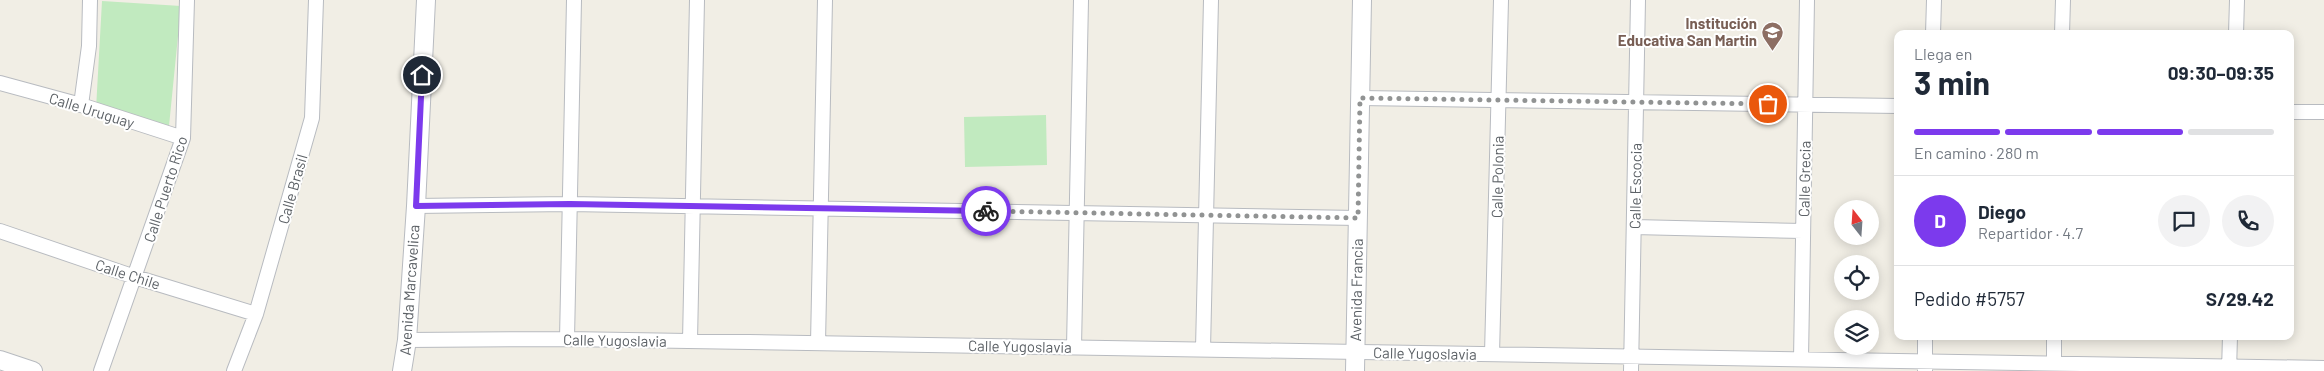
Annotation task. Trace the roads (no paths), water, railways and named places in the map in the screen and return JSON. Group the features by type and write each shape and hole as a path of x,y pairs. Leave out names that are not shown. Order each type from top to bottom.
{"street":[{"path":"81,105 89,46 90,0"},
{"name":"Calle Puerto Rico","path":"100,371 183,138 187,0"},
{"name":"Calle Brasil","path":"234,371 256,314 312,118 316,0"},
{"name":"Avenida Marcavelica","path":"402,371 416,206 426,0"},
{"path":"567,339 574,0"},
{"path":"690,341 697,0"},
{"path":"818,343 825,0"},
{"path":"1074,347 1081,0"},
{"path":"1203,349 1211,0"},
{"name":"Avenida Francia","path":"1355,371 1362,0"},
{"name":"Calle Polonia","path":"1492,354 1500,0"},
{"name":"Calle Escocia","path":"1631,371 1638,0"},
{"name":"Calle Grecia","path":"1801,359 1807,0"},
{"path":"1933,30 1934,0"},
{"path":"2062,30 2063,0"},
{"path":"2236,30 2237,0"},
{"name":"Calle Uruguay","path":"0,83 81,105 183,138"},
{"path":"1360,98 1894,106"},
{"path":"2294,112 2324,112"},
{"path":"416,206 570,204 1358,218"},
{"path":"1634,227 1803,231"},
{"name":"Calle Chile","path":"0,231 135,277 256,314"},
{"name":"Calle Yugoslavia","path":"406,340 567,339 1631,356 1801,359 1925,366 2054,363 2229,368 2324,368"},
{"path":"1925,340 1925,366"},
{"path":"2054,340 2054,363"},
{"path":"2229,368 2230,340"},
{"path":"0,360 33,371"}],"place":[{"name":"Institución Educativa San Martin","path":"1773,51"}]}
